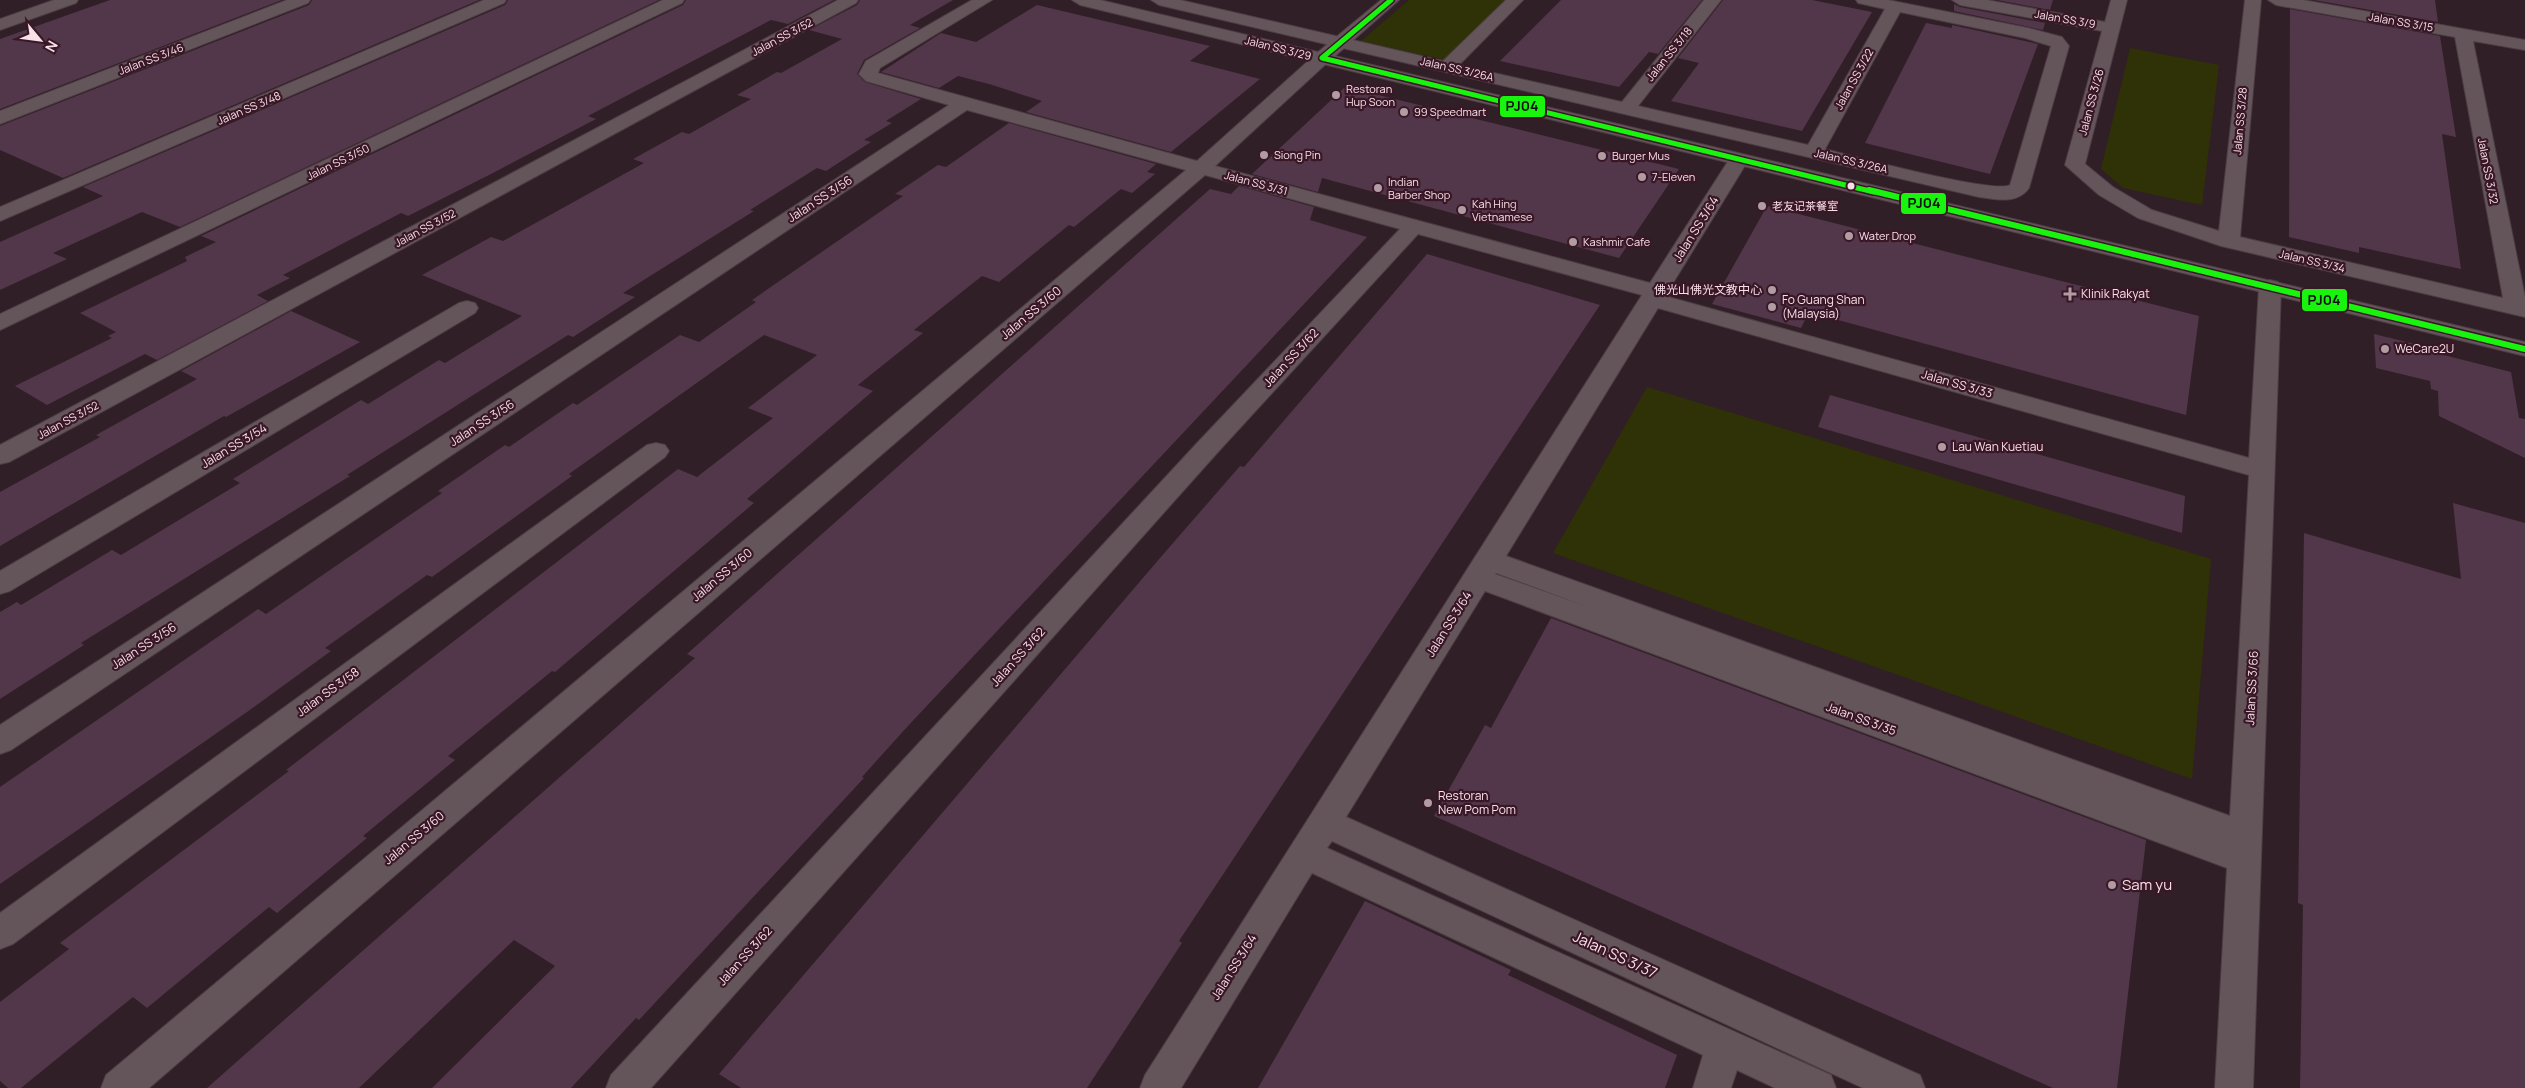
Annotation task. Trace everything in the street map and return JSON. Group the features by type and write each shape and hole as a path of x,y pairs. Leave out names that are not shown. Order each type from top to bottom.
{"street":[{"path":"0,25 70,0"},
{"name":"Jalan SS 3/46","path":"0,118 302,0"},
{"name":"Jalan SS 3/48","path":"0,215 498,0"},
{"name":"Jalan SS 3/50","path":"0,323 676,0"},
{"name":"Jalan SS 3/52","path":"0,456 850,0"},
{"path":"872,65 984,0"},
{"name":"Jalan SS 3/29","path":"1080,0 2525,349"},
{"name":"Jalan SS 3/26A","path":"1159,0 1180,2 1341,42 1979,191 2009,194 2019,188 2060,46 2056,41 2028,33 1864,0"},
{"name":"Jalan SS 3/60","path":"120,1088 1207,163 1322,58 1391,0"},
{"path":"1447,67 1515,0"},
{"name":"Jalan SS 3/18","path":"1626,109 1713,0"},
{"name":"Jalan SS 3/9","path":"1960,0 2111,28"},
{"name":"Jalan SS 3/26","path":"2106,192 2075,165 2119,0"},
{"name":"Jalan SS 3/28","path":"2229,241 2253,0"},
{"name":"Jalan SS 3/15","path":"2276,0 2331,5 2463,34 2525,45"},
{"name":"Jalan SS 3/22","path":"1814,152 1895,6"},
{"name":"Jalan SS 3/32","path":"2463,34 2520,309"},
{"name":"Jalan SS 3/31","path":"1657,291 1287,180 1207,163 964,104 872,77 868,70 872,65 1207,163 1413,227 1657,291"},
{"name":"Jalan SS 3/56","path":"0,741 964,104"},
{"name":"Jalan SS 3/64","path":"1158,1088 1739,159"},
{"name":"Jalan SS 3/34","path":"2106,192 2145,214 2229,241 2520,309"},
{"name":"Jalan SS 3/62","path":"625,1088 1208,447 1413,227"},
{"name":"Jalan SS 3/66","path":"2234,1088 2270,288"},
{"name":"Jalan SS 3/33","path":"1657,291 2262,470"},
{"name":"Jalan SS 3/54","path":"0,584 467,308"},
{"name":"Jalan SS 3/58","path":"0,933 656,451"},
{"name":"Jalan SS 3/35","path":"1483,569 2245,848"},
{"name":"Jalan SS 3/37","path":"1325,823 1906,1088"},
{"path":"1305,854 1817,1088"},
{"path":"1712,1088 1725,1046"}],"shaded area":[{"path":"1409,0 1507,0 1445,60 1361,41"},
{"path":"2130,48 2219,65 2202,205 2123,188 2101,169"},
{"path":"1647,387 2211,559 2192,779 1553,553"}],"building":[{"path":"110,0 282,0 0,109 0,39"},
{"path":"312,0 479,0 63,178 0,150 0,126 309,5"},
{"path":"508,0 659,0 180,227 142,212 53,253 67,259 0,290 0,242 103,196 83,187 505,5"},
{"path":"686,0 834,0 788,24 771,20 588,116 596,119 491,174 408,216 401,213 283,275 290,278 257,295 268,301 157,360 145,354 47,405 15,386 112,338 108,336 116,332 80,313 187,261 185,257 216,242 201,236 683,5"},
{"path":"860,0 953,0 910,25 920,28 864,60 857,74 865,82 921,99 886,121 892,123 864,140 871,142 826,171 817,168 750,210 754,211 623,293 635,297 573,337 568,335 347,475 350,476 81,643 84,645 0,699 0,612 17,602 21,605 112,550 121,555 240,483 233,479 361,400 368,404 439,360 445,363 522,316 422,275 491,237 503,241 644,163 633,159 682,132 689,134 751,99 737,95 842,39 809,30 857,5"},
{"path":"1561,0 1702,0 1658,54 1649,52 1619,87 1500,61"},
{"path":"1723,0 1812,0 1872,12 1802,131 1671,101 1699,63 1678,58"},
{"path":"1997,0 2053,0 2050,10"},
{"path":"2314,0 2435,0 2438,22"},
{"path":"1954,4 1960,7 2045,23 2043,30 1954,11"},
{"path":"1037,5 1210,46 1190,61 1260,79 1171,152 1026,112 1042,101 989,84 958,76 939,88 881,72 941,33 976,42"},
{"path":"2290,9 2440,36 2456,137 2442,134 2461,269 2359,247 2359,253 2289,237"},
{"path":"1926,23 1952,28 1952,25 2038,44 1990,174 1865,143"},
{"path":"1344,88 1679,169 1619,258 1322,178 1318,192 1252,174"},
{"path":"1009,123 1156,164 1147,172 1155,174 1132,193 1121,189 1074,227 1069,225 999,282 982,276 914,330 923,333 858,385 873,391 747,499 754,503 555,672 552,671 448,756 455,760 363,836 367,838 277,913 269,907 147,1008 133,997 21,1088 8,1088 0,1081 0,1002 69,949 60,943 289,771 286,770 678,469 697,477 773,418 748,408 817,355 764,335 569,474 572,476 432,577 427,575 325,648 331,651 247,712 0,884 0,787 258,609 266,614 442,493 438,491 505,445 509,447 573,403 577,405 680,335 699,342 756,302 752,300 903,196 895,194 938,165 946,167"},
{"path":"1239,186 1314,207 1310,220 1367,237 907,727 862,777 864,778 639,1020 636,1018 571,1088 432,1088 555,966 514,940 359,1088 207,1088 695,658 687,654 1210,189 1231,194"},
{"path":"1767,206 2199,316 2186,415 1809,312 1801,328 1712,304"},
{"path":"1427,254 1600,305 1179,941 1182,943 1087,1088 741,1088 719,1074 1160,558 1240,466 1244,467"},
{"path":"291,311 360,342 226,417 224,416 0,546 0,492 100,437 96,435 197,379 181,371"},
{"path":"2374,334 2415,344 2416,348 2511,372 2519,418 2525,419 2525,458 2439,416 2438,391 2431,389 2430,381 2376,368"},
{"path":"1830,395 2185,496 2182,533 1818,427"},
{"path":"2453,503 2525,523 2525,1088 2300,1088 2303,905 2298,903 2304,533 2461,579"},
{"path":"1551,618 2146,840 2117,1088 2053,1088 1434,816 1485,725 1491,728"},
{"path":"1365,901 1511,970 1508,975 1677,1055 1665,1088 1258,1088"}],"transit line":[{"name":"PJ04","path":"1322,58 1391,0"},
{"name":"PJ04","path":"1322,58 2525,349"}],"place":[{"name":"Restoran Hup Soon","path":"1336,95"},
{"name":"99 Speedmart","path":"1404,112"},
{"name":"Siong Pin","path":"1264,155"},
{"name":"Burger Mus","path":"1602,156"},
{"name":"7-Eleven","path":"1642,177"},
{"name":"Indian Barber Shop","path":"1378,188"},
{"name":"老友记茶餐室","path":"1762,206"},
{"name":"Kah Hing Vietnamese","path":"1462,210"},
{"name":"Water Drop","path":"1849,236"},
{"name":"Kashmir Cafe","path":"1573,242"},
{"name":"佛光山佛光文教中心","path":"1772,290"},
{"name":"Klinik Rakyat","path":"2070,294"},
{"name":"Fo Guang Shan (Malaysia)","path":"1772,307"},
{"name":"WeCare2U","path":"2385,349"},
{"name":"Lau Wan Kuetiau","path":"1942,447"},
{"name":"Restoran New Pom Pom","path":"1428,803"},
{"name":"Sam yu","path":"2112,885"}]}
